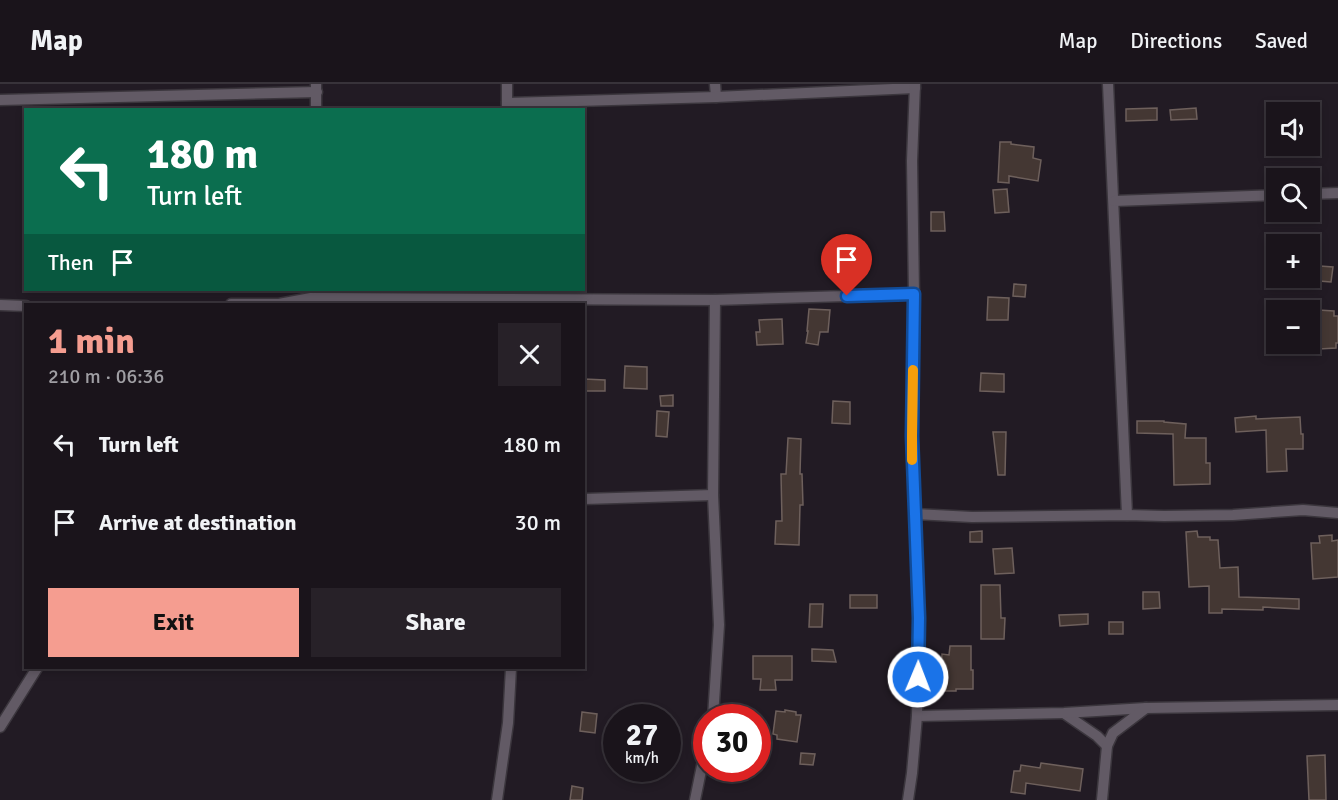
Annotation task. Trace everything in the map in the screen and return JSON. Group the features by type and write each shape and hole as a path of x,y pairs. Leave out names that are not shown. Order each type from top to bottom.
{"street":[{"path":"106,84 106,97"},
{"path":"507,84 507,106 915,86 912,161 914,294 912,436 919,618 917,716 908,800"},
{"path":"716,84 716,97"},
{"path":"1108,84 1127,515"},
{"path":"0,100 316,88 316,108"},
{"path":"1320,194 1338,193"},
{"path":"1114,201 1266,195"},
{"path":"282,303 311,294 357,299 516,294 715,300 914,294"},
{"path":"713,704 719,625 713,495 715,300"},
{"path":"0,305 24,306"},
{"path":"585,499 713,495"},
{"path":"915,514 972,517 1221,515 1303,510 1338,513"},
{"path":"0,727 36,669"},
{"path":"497,800 508,723 511,669"},
{"path":"917,716 1064,713 1146,708 1338,705"},
{"path":"1102,800 1107,746 1113,734 1146,708"},
{"path":"1064,713 1097,736 1107,746"},
{"path":"695,800 699,782"}],"building":[{"path":"1157,108 1157,120 1126,121 1126,109"},
{"path":"1196,108 1197,119 1171,120 1170,110"},
{"path":"1000,142 1034,147 1033,158 1041,160 1038,181 1009,176 1009,183 998,182"},
{"path":"1007,189 1009,212 995,213 993,190"},
{"path":"931,212 944,212 945,231 931,231"},
{"path":"1320,266 1333,267 1331,282 1320,281"},
{"path":"1014,284 1026,285 1025,297 1013,296"},
{"path":"988,297 1009,298 1008,320 987,320"},
{"path":"809,309 830,310 828,332 820,332 818,345 806,343"},
{"path":"1320,310 1334,311 1334,316 1338,316 1336,348 1320,349"},
{"path":"782,319 783,344 757,345 756,332 760,332 759,320"},
{"path":"625,366 647,367 647,389 624,388"},
{"path":"981,373 1004,374 1004,392 980,391"},
{"path":"585,379 605,380 605,391 585,391"},
{"path":"673,395 673,406 661,406 660,396"},
{"path":"833,401 850,402 850,424 832,423"},
{"path":"657,411 669,412 667,437 656,436"},
{"path":"1256,416 1256,419 1300,417 1303,449 1286,449 1287,471 1267,472 1266,430 1236,432 1235,418"},
{"path":"1137,421 1186,424 1185,438 1206,438 1206,463 1210,463 1210,484 1174,485 1173,434 1137,433"},
{"path":"993,432 1006,432 1005,475 998,475"},
{"path":"788,438 801,439 800,474 802,474 803,505 800,505 799,545 775,544 776,521 782,521 781,474 786,474"},
{"path":"982,531 982,542 970,542 970,532"},
{"path":"1197,531 1198,537 1218,540 1220,568 1238,567 1239,597 1299,599 1299,609 1263,607 1263,610 1222,609 1222,613 1209,613 1209,586 1189,587 1186,532"},
{"path":"1332,535 1332,541 1338,540 1338,577 1313,579 1311,543 1320,543 1319,536"},
{"path":"1012,548 1014,573 995,574 993,549"},
{"path":"981,585 1000,585 1001,618 1005,618 1004,639 981,639"},
{"path":"1143,592 1159,592 1160,608 1143,609"},
{"path":"850,595 877,595 877,608 850,608"},
{"path":"810,604 823,604 822,627 809,627"},
{"path":"1088,614 1088,624 1060,626 1059,615"},
{"path":"1109,622 1123,622 1123,634 1109,634"},
{"path":"950,646 971,646 973,689 935,691 936,669 941,669 942,654 949,655"},
{"path":"812,649 833,650 836,662 812,661"},
{"path":"753,656 792,656 792,680 775,680 776,690 760,690 761,679 753,679"},
{"path":"785,710 801,715 797,742 777,739 777,735 773,734 776,711 785,712"},
{"path":"582,712 597,714 595,733 580,731"},
{"path":"801,753 815,754 813,765 800,764"},
{"path":"1325,755 1326,800 1309,800 1307,756"},
{"path":"1041,763 1083,769 1080,791 1026,783 1025,794 1011,792 1014,771 1020,771 1021,765 1040,768"},
{"path":"572,786 583,788 582,800 570,800"}],"slow traffic":[{"path":"912,460 913,370"}],"route":[{"path":"847,296 914,294 912,436 919,618 918,677"}]}
